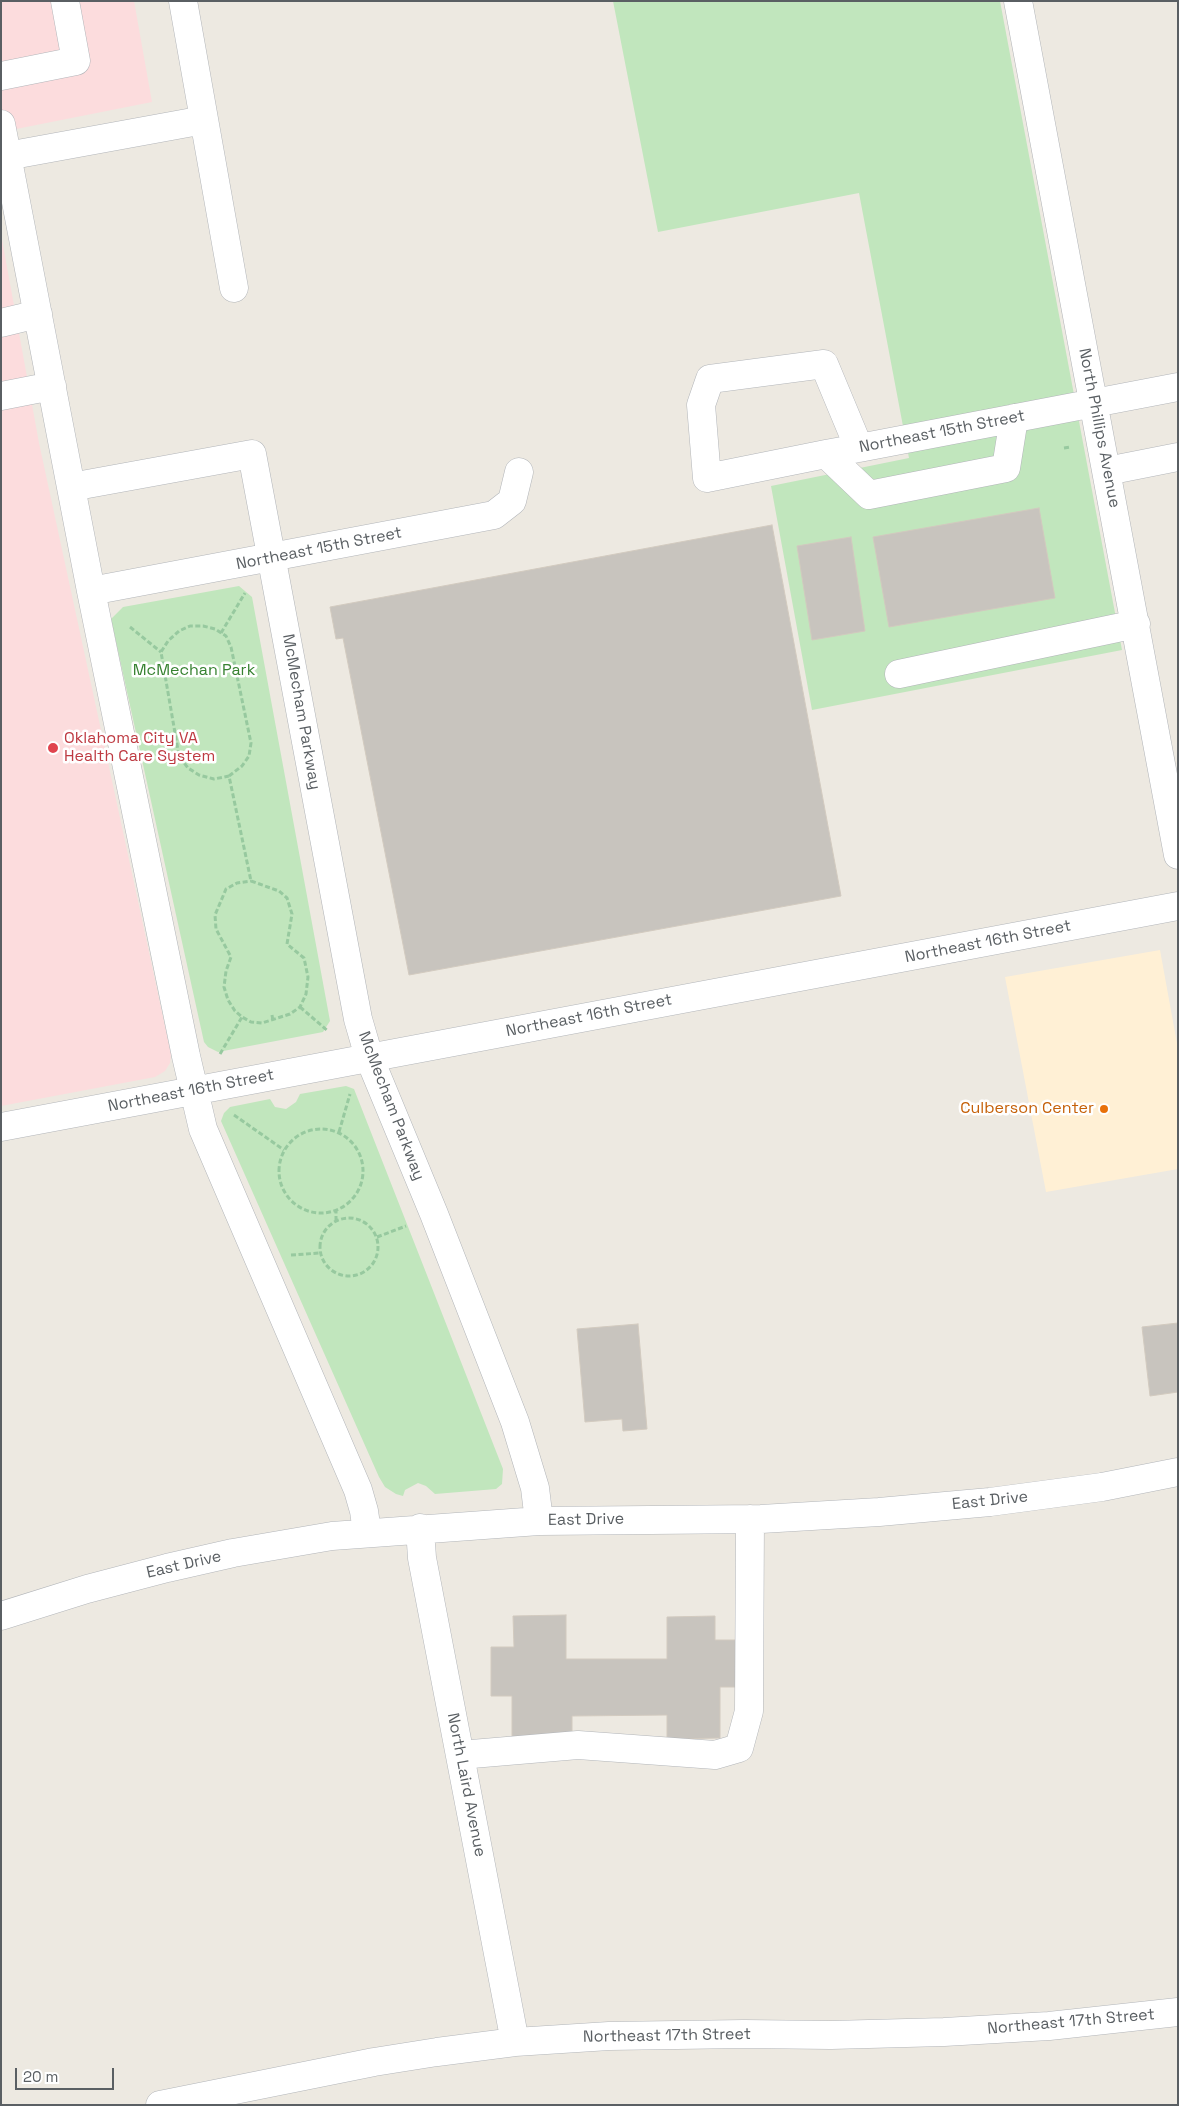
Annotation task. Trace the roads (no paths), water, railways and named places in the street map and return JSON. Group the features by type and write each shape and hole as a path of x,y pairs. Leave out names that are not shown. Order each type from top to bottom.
{"street":[{"path":"1,76 76,61 65,1"},
{"path":"183,1 234,288"},
{"name":"North Phillips Avenue","path":"1018,1 1178,856"},
{"path":"7,156 204,120"},
{"path":"1,124 91,591 203,1128 358,1490 367,1532"},
{"path":"1,323 38,314"},
{"name":"Northeast 15th Street","path":"859,448 824,364 710,379 701,405 707,478 1094,403 1177,393"},
{"path":"1,396 52,386"},
{"path":"826,454 869,495 1006,468 1014,418"},
{"name":"McMecham Parkway","path":"71,487 252,454 358,1019 369,1057 434,1214 515,1422 534,1488 539,1521"},
{"path":"1107,471 1178,457"},
{"name":"Northeast 15th Street","path":"91,591 494,515 512,501 519,472"},
{"path":"900,674 1136,624"},
{"name":"Northeast 16th Street","path":"1,1128 369,1057 1178,906"},
{"name":"East Drive","path":"1,1616 87,1589 176,1566 294,1541 367,1532 539,1521 750,1519 879,1512 990,1502 1102,1487 1178,1472"},
{"path":"460,1754 578,1745 715,1755 739,1748 749,1711 750,1519"},
{"name":"North Laird Avenue","path":"420,1528 422,1558 515,2042"},
{"name":"Northeast 17th Street","path":"160,2105 374,2062 515,2042 609,2036 831,2035 944,2032 1049,2026 1178,2012"}],"place":[{"name":"Oklahoma City VA Health Care System","path":"53,748"},
{"name":"Culberson Center","path":"1104,1109"}],"park label":[{"name":"McMechan Park","path":"194,671"}]}
